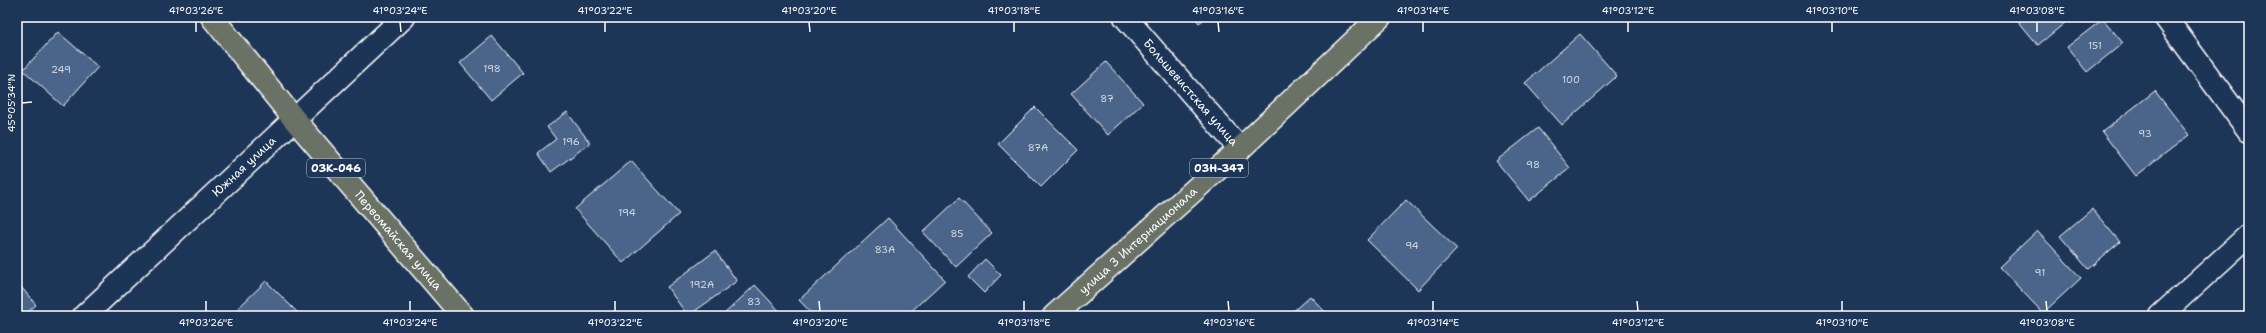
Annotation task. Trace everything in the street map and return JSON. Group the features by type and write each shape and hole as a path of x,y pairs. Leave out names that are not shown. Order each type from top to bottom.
{"main road":[{"name":"Первомайская улица","path":"212,17 294,119 463,316"},
{"name":"улица 3 Интернационала","path":"1054,316 1240,149 1380,17"}],"street":[{"name":"Южная улица","path":"84,316 404,17"},
{"name":"Большевистская улица","path":"1126,17 1240,149"},
{"path":"2165,17 2249,131"},
{"path":"2160,316 2249,235"}],"building":[{"path":"1194,17 1207,17 1199,23"},
{"path":"2015,17 2072,17 2038,45"},
{"path":"2103,19 2123,43 2087,72 2067,47"},
{"path":"58,32 98,67 63,106 23,70"},
{"path":"1580,34 1617,76 1562,125 1525,83"},
{"path":"492,36 523,73 491,100 460,63"},
{"path":"1106,62 1143,103 1108,135 1071,94"},
{"path":"2155,91 2189,135 2136,176 2102,132"},
{"path":"1035,107 1078,150 1041,187 998,144"},
{"path":"567,112 590,143 551,172 538,153 556,139 547,127"},
{"path":"1538,128 1570,168 1529,201 1496,161"},
{"path":"631,161 679,214 623,263 575,209"},
{"path":"959,198 992,233 956,267 923,232"},
{"path":"1406,200 1457,249 1418,290 1367,240"},
{"path":"2092,209 2120,242 2088,269 2060,236"},
{"path":"888,218 945,280 906,316 814,316 799,300"},
{"path":"2037,231 2081,278 2043,313 1999,267"},
{"path":"715,251 737,281 688,316 667,287"},
{"path":"985,259 1001,275 984,293 968,277"},
{"path":"266,281 301,316 230,316"},
{"path":"17,282 36,305 23,316 17,316"},
{"path":"755,285 784,316 722,316"},
{"path":"1310,296 1329,316 1288,316"}]}
